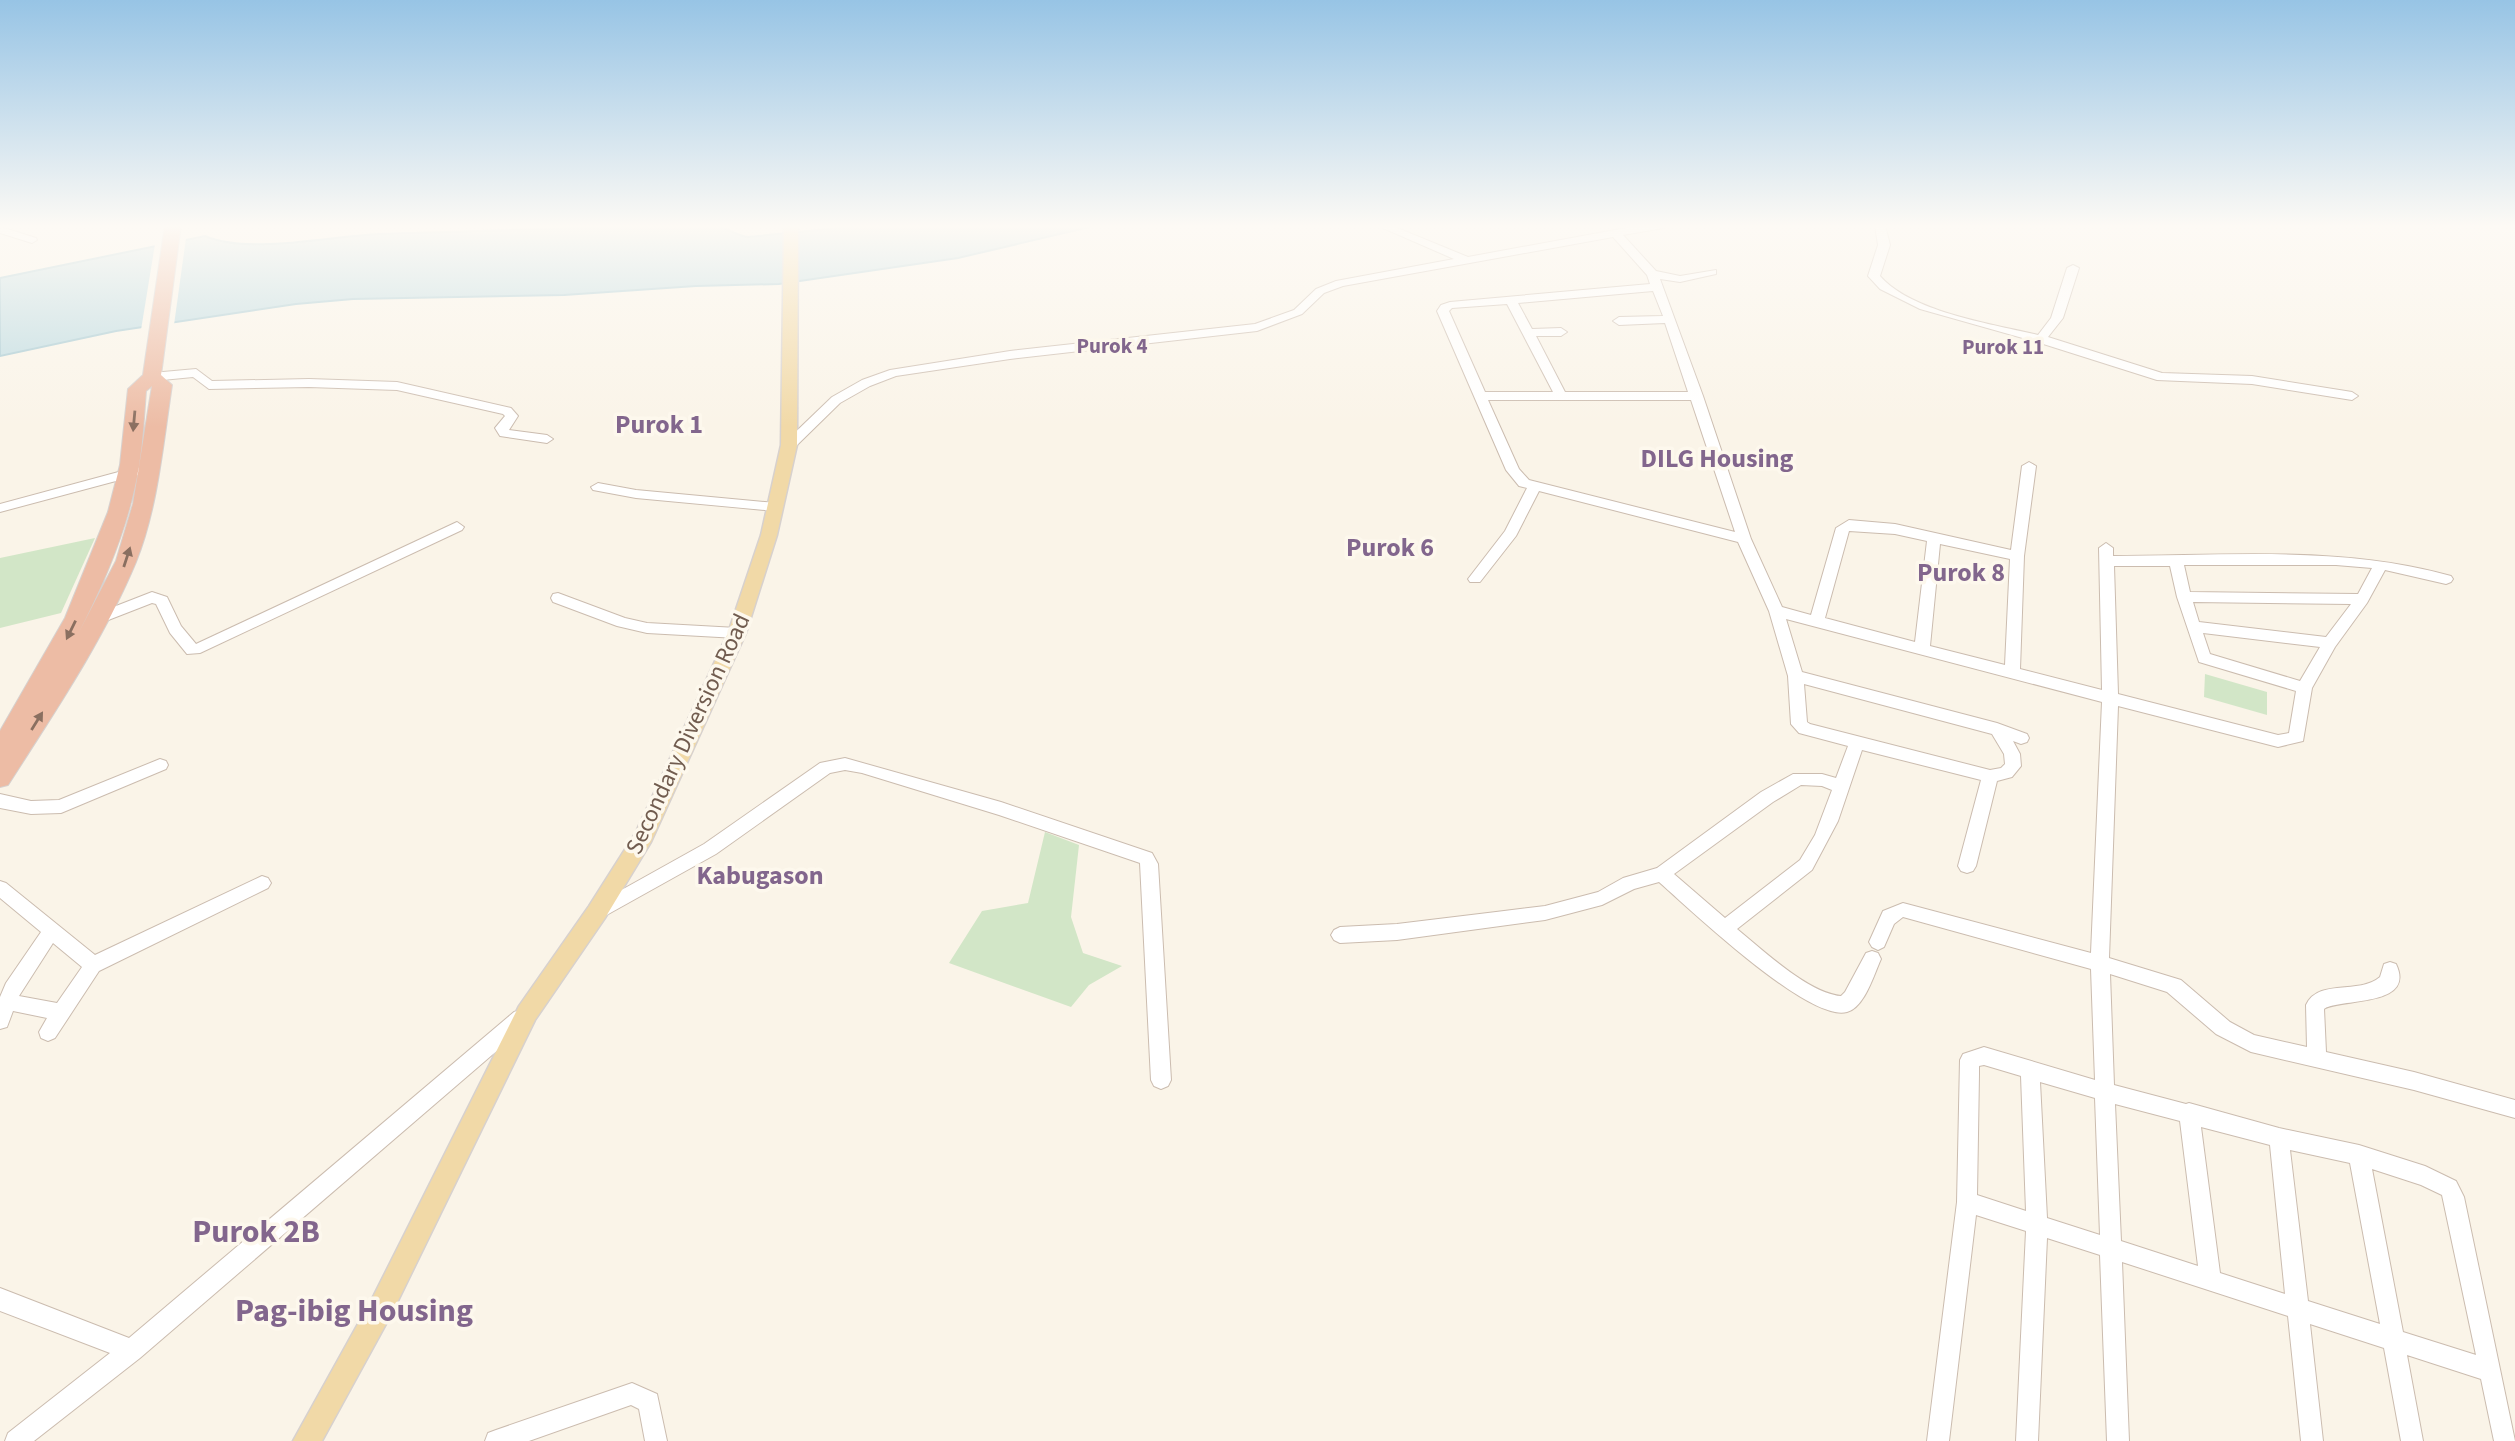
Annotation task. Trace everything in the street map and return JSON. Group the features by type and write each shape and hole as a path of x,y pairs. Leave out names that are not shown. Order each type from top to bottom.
{"highway":[{"path":"0,750 60,652 100,569 129,473 136,390 152,371 163,292"},
{"path":"0,778 54,696 98,619 126,561 143,503 163,385 152,371"}],"main road":[{"name":"Secondary Diversion Road","path":"527,1013 597,912 644,836 737,633 751,595 776,507 789,445 791,292"},
{"path":"307,1441 383,1304 527,1013"}],"street":[{"path":"789,445 836,400 866,383 894,373 1010,355 1257,327 1297,312 1319,292"},
{"path":"1599,292 1443,308 1513,470 1524,483 1534,487 1744,539"},
{"path":"1660,292 1744,539 1776,611 1796,676 1801,727 1990,776 2006,773 2013,766 2012,754 1997,729"},
{"path":"1892,292 1948,315 2041,339 2161,377 2252,380 2353,396"},
{"path":"2041,339 2057,318 2065,292"},
{"path":"1511,300 1561,396"},
{"path":"1619,321 1670,319"},
{"path":"1529,333 1561,332"},
{"path":"152,371 196,373 206,379 209,385 352,383 416,388 507,411 512,416 501,431 547,439"},
{"path":"1480,396 1697,396"},
{"path":"2012,674 2017,556 2029,466"},
{"path":"0,508 149,469"},
{"path":"598,487 636,494 776,507"},
{"path":"1475,579 1511,533 1534,487"},
{"path":"1816,623 1843,528 1856,523 2017,556"},
{"path":"98,619 152,597 162,601 185,645 192,650 200,648 457,527"},
{"path":"1922,650 1934,538"},
{"path":"2118,1441 2100,964 2109,698 2107,554 2176,561 2302,559 2381,564 2446,579"},
{"path":"2176,561 2184,597 2204,658 2304,688"},
{"path":"1776,611 2012,674 2286,741 2297,737 2304,688 2330,643 2362,599 2381,564"},
{"path":"2184,597 2362,599"},
{"path":"558,598 622,622 647,628 737,633"},
{"path":"2193,626 2330,643"},
{"path":"1796,676 1997,729 2021,738"},
{"path":"1725,928 1806,865 1822,843 1836,810 1840,786 1857,742"},
{"path":"597,912 710,849 774,807 826,767 845,764 862,767 1001,809 1146,858 1149,864 1161,1080"},
{"path":"0,801 24,808 45,809 61,806 160,765"},
{"path":"1968,866 1990,776"},
{"path":"1340,935 1397,932 1545,913 1602,898 1629,883 1662,874 1767,797 1800,779 1822,780 1840,786"},
{"path":"1662,874 1808,994 1832,1006 1841,1007 1849,1003 1875,951 1889,914 1894,910 1903,910 2174,986 2223,1028 2251,1042 2414,1081 2515,1109"},
{"path":"47,1032 93,965 262,883"},
{"path":"0,888 93,965"},
{"path":"0,1021 24,969 51,932"},
{"path":"2317,1059 2315,1005 2329,997 2369,996 2378,992 2389,981 2390,970"},
{"path":"7,1002 61,1012"},
{"name":"Secondary Diversion Road","path":"16,1441 132,1350 527,1013"},
{"path":"1938,1441 1967,1202 1970,1060 1984,1056 2105,1092 2359,1156 2425,1175 2449,1188 2454,1197 2505,1441"},
{"path":"2027,1441 2037,1227 2030,1070"},
{"path":"2189,1112 2210,1279"},
{"path":"2279,1138 2312,1441"},
{"path":"2359,1156 2412,1441"},
{"path":"1967,1202 2037,1227 2210,1279 2490,1371"},
{"path":"0,1299 132,1350"},
{"path":"496,1441 632,1394 649,1402 656,1441"}],"green space":[{"path":"95,538 61,613 0,628 0,558"},
{"path":"2205,674 2267,692 2267,715 2204,697"},
{"path":"1045,832 1079,845 1071,917 1083,953 1122,966 1089,985 1071,1007 949,963 982,911 1028,903"}],"water":[{"path":"0,292 604,292 353,299 296,304 116,331 0,356"}],"pier":[{"path":"147,292 179,292 174,325 141,330"}],"district":[{"name":"Purok 4","path":"1112,346"},
{"name":"Purok 11","path":"2003,347"},
{"name":"Purok 1","path":"659,424"},
{"name":"DILG Housing","path":"1717,458"},
{"name":"Purok 6","path":"1390,547"},
{"name":"Purok 8","path":"1961,572"},
{"name":"Kabugason","path":"760,875"},
{"name":"Purok 2B","path":"256,1232"},
{"name":"Pag-ibig Housing","path":"354,1311"}]}
